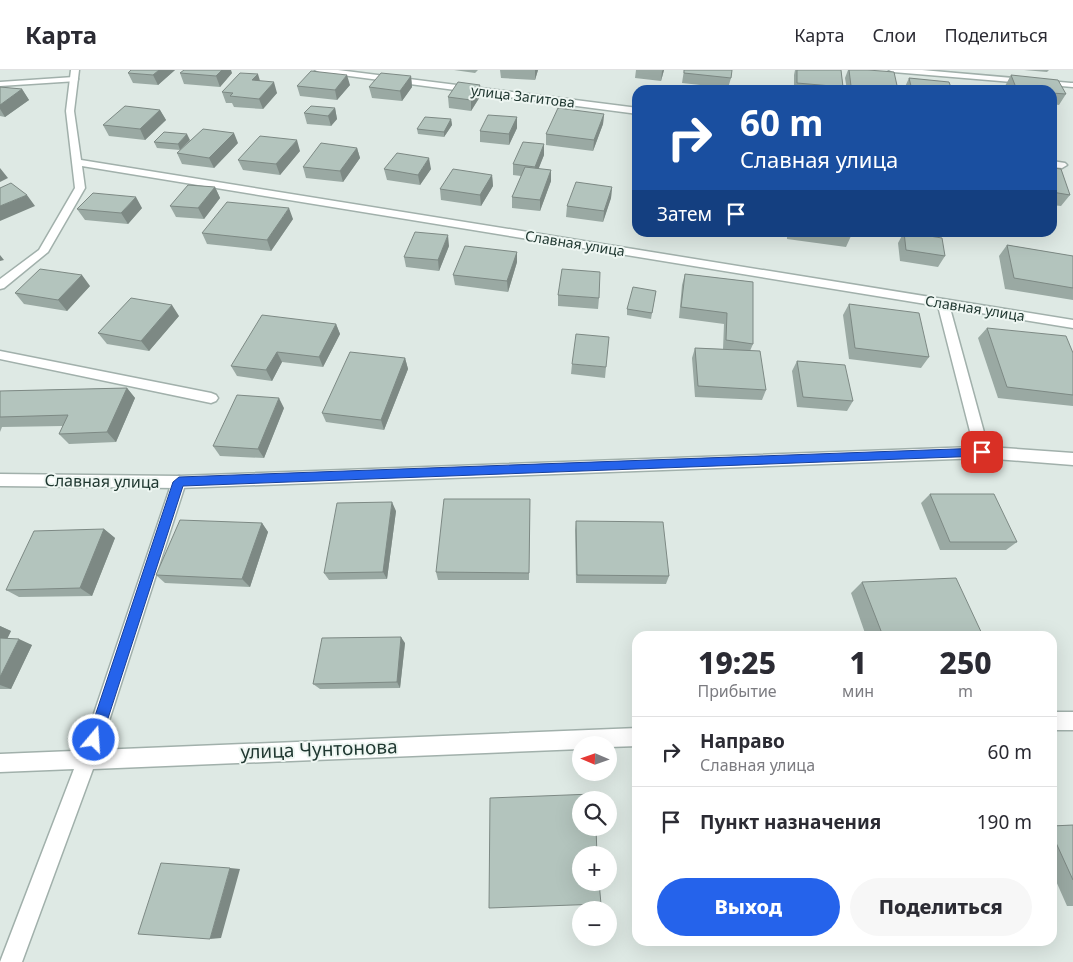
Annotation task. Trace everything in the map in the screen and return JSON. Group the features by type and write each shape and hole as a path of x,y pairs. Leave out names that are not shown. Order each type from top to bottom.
{"street":[{"name":"улица Загитова","path":"319,70 632,110"},
{"path":"893,70 1071,85"},
{"path":"0,84 74,75 70,110 80,188 43,252 0,285"},
{"name":"Славная улица","path":"77,162 1073,324"},
{"path":"943,304 982,452"},
{"path":"0,355 211,398"},
{"name":"Славная улица","path":"0,480 179,482 982,452 1073,459"},
{"path":"12,962 88,758 179,482"},
{"path":"1057,721 1073,720"},
{"name":"улица Чунтонова","path":"0,763 632,737"}],"building":[{"path":"131,70 159,70 153,75 128,73"},
{"path":"184,70 222,70 216,76 180,73"},
{"path":"684,70 732,70 731,78 684,73"},
{"path":"797,70 841,70 843,85 797,83"},
{"path":"849,70 894,72 897,85 851,85"},
{"path":"311,71 347,75 335,90 297,86"},
{"path":"240,73 258,74 252,80 274,82 259,99 230,96 233,93 222,92"},
{"path":"381,73 411,76 400,91 369,87"},
{"path":"1011,75 1058,80 1066,94 1057,93 1057,85 1015,85"},
{"path":"909,78 949,82 950,85 911,85"},
{"path":"458,82 480,85 471,100 448,97"},
{"path":"0,87 22,89 0,105"},
{"path":"125,106 160,110 140,129 103,125"},
{"path":"311,106 335,108 328,116 304,113"},
{"path":"558,108 604,114 594,140 546,134"},
{"path":"488,115 517,117 509,134 480,131"},
{"path":"425,117 451,119 444,132 417,129"},
{"path":"203,129 234,133 209,158 177,153"},
{"path":"164,132 187,134 178,144 154,142"},
{"path":"260,136 297,140 276,164 238,160"},
{"path":"523,142 544,144 535,167 513,164"},
{"path":"321,143 357,148 340,171 303,167"},
{"path":"397,153 429,158 418,175 384,169"},
{"path":"525,167 551,170 540,200 512,197"},
{"path":"453,169 492,175 480,195 440,189"},
{"path":"1057,169 1061,169 1070,195 1057,193"},
{"path":"576,182 612,187 604,211 567,206"},
{"path":"11,183 27,195 0,206 0,188"},
{"path":"188,185 215,187 198,208 170,206"},
{"path":"93,193 136,197 121,213 77,209"},
{"path":"227,202 289,208 267,240 202,233"},
{"path":"415,232 448,235 438,260 404,257"},
{"path":"905,237 936,237 942,238 945,256 906,250"},
{"path":"1007,245 1073,256 1073,288 1014,278"},
{"path":"465,246 517,252 507,281 453,275"},
{"path":"40,269 82,275 58,300 15,293"},
{"path":"562,269 600,272 599,298 558,295"},
{"path":"685,274 753,282 753,344 726,340 727,313 681,307"},
{"path":"633,287 656,291 652,313 627,309"},
{"path":"131,298 172,305 141,341 98,333"},
{"path":"849,304 919,313 929,357 855,348"},
{"path":"262,315 336,324 319,357 277,352 266,370 231,366"},
{"path":"987,328 1066,336 1073,353 1073,395 1007,387"},
{"path":"576,334 609,337 606,367 572,364"},
{"path":"695,348 760,351 766,390 698,386"},
{"path":"350,352 405,358 381,420 322,413"},
{"path":"797,361 845,365 853,401 803,397"},
{"path":"127,388 107,432 59,434 68,415 0,417 0,391"},
{"path":"237,395 279,398 258,449 213,446"},
{"path":"930,494 994,494 1017,542 950,542"},
{"path":"444,499 530,499 529,573 436,572"},
{"path":"392,502 383,572 324,573 337,503"},
{"path":"180,520 262,523 242,579 156,575"},
{"path":"576,521 663,522 669,576 577,575"},
{"path":"104,529 80,588 6,590 34,531"},
{"path":"956,578 981,631 881,631 862,582"},
{"path":"401,637 397,682 313,684 322,638"},
{"path":"0,638 19,639 0,677"},
{"path":"572,795 572,836 596,836 597,846 572,846 572,891 600,891 601,901 572,901 572,905 489,908 490,798"},
{"path":"1073,825 1073,880 1057,845 1057,826"},
{"path":"161,863 230,868 210,939 138,934"}],"route":[{"path":"94,740 179,482 982,452"}]}
